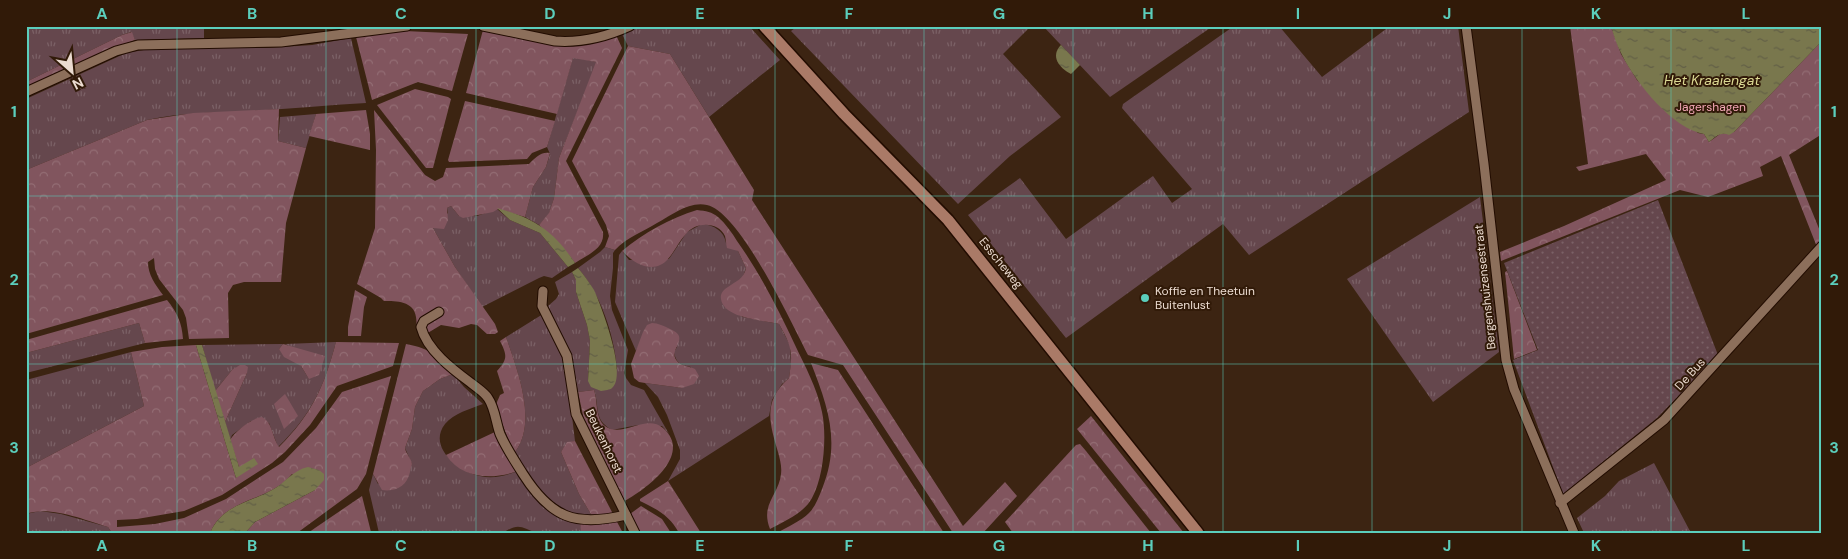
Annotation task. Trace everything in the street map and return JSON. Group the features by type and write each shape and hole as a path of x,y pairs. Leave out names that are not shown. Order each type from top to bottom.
{"street":[{"path":"26,92 116,51 138,45 282,42 407,26"},
{"path":"483,26 566,42 614,33 630,26"},
{"name":"Esscheweg","path":"764,26 844,114 948,220 1198,533"},
{"name":"Bergenshuizensestraat","path":"1466,26 1506,360 1514,390 1574,533"},
{"name":"De Bus","path":"1560,503 1664,420 1822,246"},
{"name":"Beukenhorst","path":"543,291 542,306 567,356 576,414 635,533"},
{"path":"439,312 424,321 421,327 423,335 453,369 489,399 505,445 540,498 554,511 571,518 590,520 610,519 626,515"}],"green space":[{"path":"26,26 204,26 204,38 135,40 131,32 26,82"},
{"path":"636,26 749,26 780,60 709,117 670,54 628,46 621,32"},
{"path":"798,26 1031,26 1003,54 1061,117 1010,156 958,204 791,31"},
{"path":"1043,26 1213,26 1110,97"},
{"path":"1234,26 1279,26 1322,77 1390,26 1458,26 1469,112 1249,255 1223,224 1066,338 968,215 1020,178 1066,239 1153,176 1172,203 1192,189 1122,108 1123,104"},
{"path":"1570,26 1611,26 1621,54 1637,80 1698,133 1704,134 1709,142 1720,134 1734,132 1822,41 1822,134 1789,155 1822,236 1822,242 1817,247 1781,156 1760,167 1763,176 1708,197 1680,190 1501,261 1500,252 1564,226 1666,180 1646,154 1579,171 1576,167 1588,164"},
{"path":"483,30 559,44 616,35 622,48 566,161 603,232 603,238 598,247 575,263 539,225 549,213 554,198 559,158 596,62 573,58 557,114 466,93"},
{"path":"405,31 468,34 452,91 418,82 372,100 356,37"},
{"path":"132,32 135,40 103,52 26,89 26,82 122,35"},
{"path":"351,38 366,103 160,117 147,120 26,170 26,99 126,53 150,49 267,48 312,45"},
{"path":"628,46 670,54 754,190 752,200 963,526 1005,482 1017,496 983,533 953,533 843,365 808,355 764,271 749,247 720,212 707,205 700,204 687,207 630,238 615,250 605,247 609,236 606,225 572,161"},
{"path":"573,57 597,62 559,158 554,198 549,214 539,225 525,217 533,187 546,167 550,154 547,147"},
{"path":"415,89 451,99 433,168 426,168 377,105"},
{"path":"465,101 555,121 547,147 532,153 527,159 449,162"},
{"path":"279,109 278,141 306,148 286,223 281,282 244,282 233,285 228,293 229,338 189,339 183,310 159,279 155,269 154,258 148,262 149,271 163,295 26,334 26,170 147,120 193,113"},
{"path":"366,110 370,134 370,150 309,136 316,114"},
{"path":"374,110 425,175 435,181 443,177 446,168 529,164 541,154 550,153 546,167 533,187 525,217 498,209 493,212 463,218 451,206 447,208 448,220 444,229 433,228 455,267 495,324 498,332 495,334 487,334 477,325 471,324 459,328 441,325 426,334 418,333 415,312 412,308 404,303 384,301 357,284 375,228 376,150"},
{"path":"316,114 306,148 278,141 280,117"},
{"path":"1480,197 1499,352 1433,402 1347,279"},
{"path":"1658,200 1718,355 1657,418 1563,494 1513,360 1538,350 1504,263"},
{"path":"451,206 459,216 477,216 497,209 510,220 540,233 568,267 552,278 544,276 539,278 482,307 455,267 433,228 448,213 447,208"},
{"path":"697,210 716,215 721,220 761,278 807,369 822,412 824,444 822,468 812,498 794,516 770,529 767,513 780,481 781,471 772,431 770,412 775,395 789,378 791,362 789,344 779,324 746,318 729,311 724,306 721,299 722,292 742,277 746,268 738,251 727,248 725,236 717,228 700,225 690,230 668,259 657,266 644,266 632,260 622,251 658,227 677,217"},
{"path":"702,224 714,227 721,232 726,243 738,251 746,268 743,277 737,282 726,308 743,317 779,324 790,345 791,364 789,378 782,384 772,400 769,416 668,481 680,459 680,450 658,397 645,383 682,388 691,367 677,361 674,352 677,347 640,343 636,351 615,302 619,255 622,251 629,260 669,259 687,232"},
{"path":"605,247 615,250 613,253 610,296 612,310 628,350 624,373 631,385 644,390 669,434 662,426 638,425 612,430 602,422 598,413 594,390 578,392 571,356 548,306 559,294 555,282 572,272 576,280 576,292 587,325 590,341 588,381 617,369 613,342 600,303 578,268"},
{"path":"1507,271 1537,350 1514,359 1505,272"},
{"path":"355,290 367,297 361,336 348,336 348,327"},
{"path":"167,300 178,318 183,339 145,343 139,323 26,353 26,340"},
{"path":"543,314 563,353 566,367 575,441 567,443 561,452 579,494 592,516 566,510 555,503 537,486 515,452 522,440 525,426 525,411 520,380 506,337"},
{"path":"139,323 145,343 26,373 26,353"},
{"path":"652,323 668,328 679,336 675,357 681,364 695,369 699,376 694,384 682,388 639,382 634,378 631,364 643,332 647,325"},
{"path":"506,337 520,380 525,411 525,426 522,440 515,452 495,407 500,395 504,393 497,371 505,360 504,350 500,341"},
{"path":"336,342 327,373 315,399 300,423 278,447 269,423 251,421 232,435 230,440 225,422 247,373 232,370 215,391 202,345 283,344 279,349 301,366 309,379 293,348 285,344"},
{"path":"336,342 399,343 393,366 337,386 310,425 285,452 272,463 222,495 184,511 137,519 117,520 117,527 155,524 184,518 226,499 283,462 316,428 342,392 391,376 366,474 357,489 297,533 245,533 255,522 315,490 292,474 272,490 226,513 217,521 210,533 112,533 108,527 67,514 45,511 26,514 26,495 28,494 26,493 26,468 144,406 131,352 162,347 196,345 236,478 239,467 230,440 232,436 249,422 262,417 270,426 279,447 300,423 315,399 327,373"},
{"path":"283,344 325,356 319,375 309,379 301,366 284,357 279,349"},
{"path":"406,344 428,351 453,374 440,379 423,391 415,407 412,429 405,448 412,464 409,477 404,484 396,489 382,490 373,474"},
{"path":"131,352 144,406 26,468 26,380"},
{"path":"811,363 838,370 944,533 777,533 802,519 811,511 820,495 828,472 831,456 830,425 823,395"},
{"path":"240,365 248,367 247,373 225,422 215,391 232,370"},
{"path":"453,374 483,404 458,414 445,424 440,433 440,441 448,457 463,469 480,476 499,477 518,471 526,484 580,522 582,533 541,534 517,527 503,533 379,533 369,490 373,474 378,484 412,464 405,448 412,429 415,407 423,391 440,379"},
{"path":"594,390 598,414 605,426 619,430 642,424 656,424 663,428 671,438 673,449 670,460 663,471 643,489 623,502 587,434 578,392"},
{"path":"285,394 298,416 284,429 274,404"},
{"path":"1091,416 1184,533 1161,533 1077,429"},
{"path":"497,431 518,471 498,476 469,473 460,469 446,455"},
{"path":"575,441 613,514 592,516 579,494 561,452 567,442"},
{"path":"1080,444 1151,533 1013,533 1005,522 1076,445"},
{"path":"1654,463 1691,533 1584,533 1577,518 1605,496 1619,481"},
{"path":"668,481 701,533 679,533 672,522 652,507 640,501 640,499"},
{"path":"362,496 371,532 308,533 315,528"},
{"path":"641,506 662,519 671,533 638,533 630,514"},
{"path":"40,511 61,514 108,527 112,533 26,533 26,514"},
{"path":"616,520 623,533 582,533 581,531 580,522"}],"water":[{"name":"Het Kraaiengat","path":"1611,26 1822,26 1822,41 1734,132 1729,135 1718,135 1709,142 1704,134 1692,130 1668,114 1646,91 1622,55"},
{"path":"1061,45 1080,65 1071,74 1057,61 1056,53"},
{"path":"497,208 522,216 542,227 559,242 575,263 568,267 540,233 510,220"},
{"path":"578,268 594,290 612,340 617,370 616,381 609,390 601,391 591,387 588,381 590,341 587,325 576,292 576,280 572,272"},
{"path":"196,345 202,345 239,467 254,458 258,464 236,478"},
{"path":"308,467 319,470 324,474 324,480 315,490 255,522 245,533 210,533 215,524 229,511 272,490 293,474"}],"place":[{"name":"Koffie en Theetuin Buitenlust","path":"1145,298"}],"park label":[{"name":"Jagershagen","path":"1711,107"}]}
